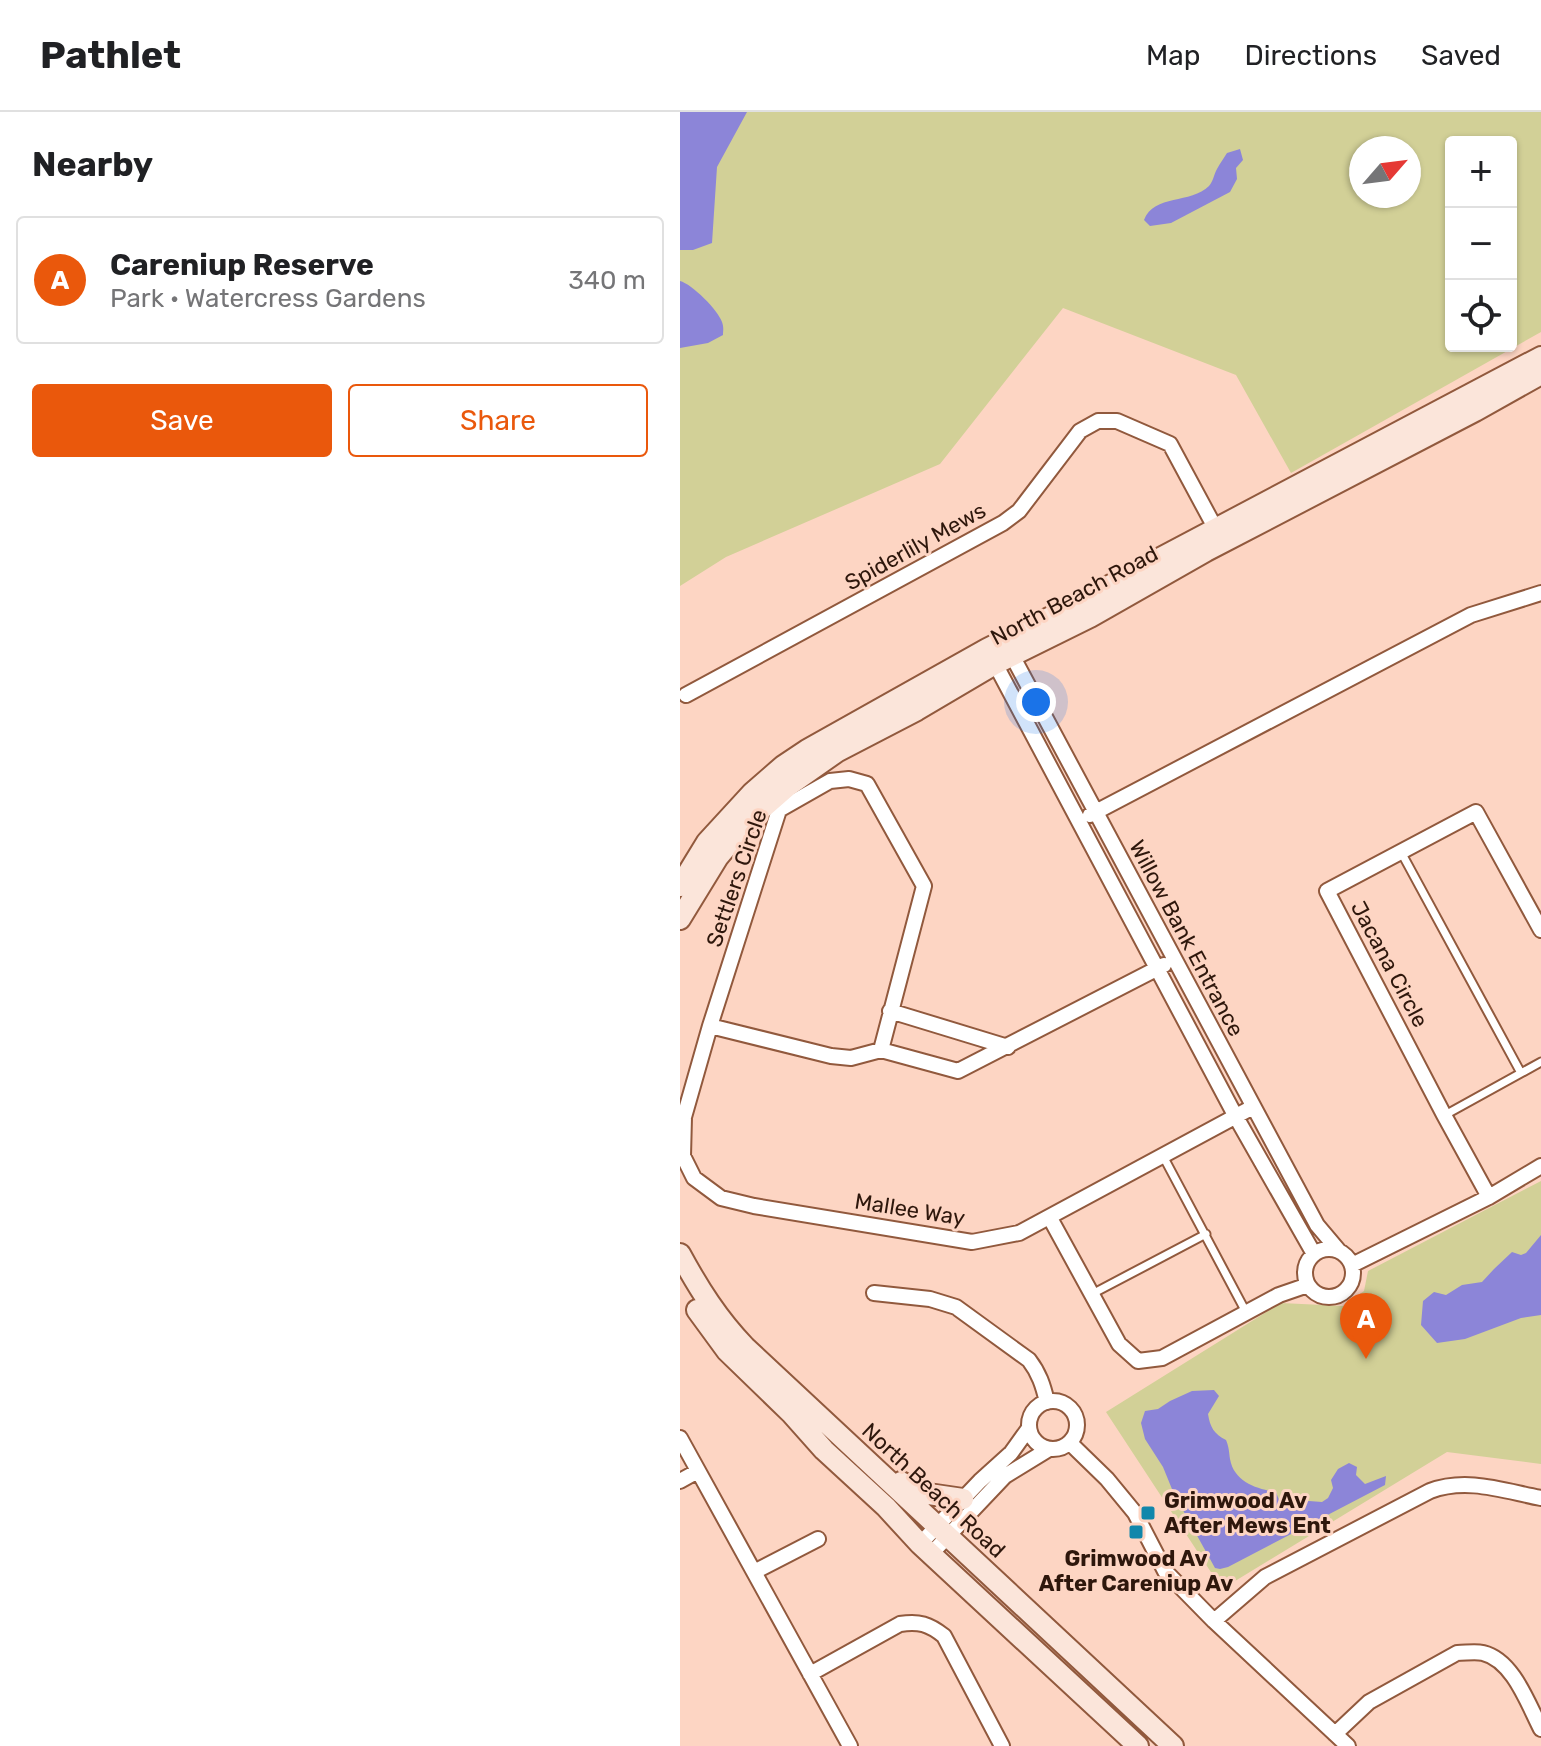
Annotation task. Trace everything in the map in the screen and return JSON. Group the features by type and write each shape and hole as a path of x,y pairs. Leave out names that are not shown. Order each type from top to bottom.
{"main road":[{"name":"North Beach Road","path":"1219,536 1541,357"},
{"name":"North Beach Road","path":"680,919 732,838 779,793 838,751 917,710 999,652 1071,607 1475,411 1541,374"},
{"name":"North Beach Road","path":"680,886 707,842 752,793 783,766 807,750 999,652"},
{"name":"North Beach Road","path":"680,1254 709,1304 733,1334 1173,1746"},
{"name":"North Beach Road","path":"680,1283 707,1326 736,1360 824,1450 886,1507 925,1549 1138,1746"},
{"path":"879,1472 922,1493 963,1499"}],"street":[{"name":"Spiderlily Mews","path":"686,695 1003,523 1019,511 1080,431 1098,421 1117,421 1170,444 1219,536"},
{"path":"1079,820 1471,615 1541,593"},
{"name":"Willow Bank Entrance","path":"999,652 1095,812 1317,1225 1339,1251"},
{"name":"Willow Bank Entrance","path":"999,652 1079,820 1236,1117 1314,1254"},
{"name":"Settlers Circle","path":"710,1026 779,810 830,781 849,779 867,784 924,886 881,1050"},
{"name":"Jacana Circle","path":"1489,1197 1327,891 1476,812 1541,930"},
{"path":"710,1026 831,1056 851,1058 881,1050 958,1071 1174,961"},
{"path":"890,1011 1008,1047"},
{"name":"Mallee Way","path":"710,1026 684,1117 683,1156 694,1178 721,1198 754,1206 972,1242 1019,1233 1253,1107"},
{"path":"1352,1265 1489,1197 1541,1166"},
{"path":"1050,1218 1119,1344 1138,1361 1162,1358 1279,1295 1308,1285"},
{"path":"1331,1249 1347,1257 1352,1265 1352,1281 1342,1293 1327,1297 1319,1295 1308,1285 1305,1268 1314,1254 1331,1249"},
{"path":"874,1293 930,1299 956,1307 1029,1360 1037,1370 1047,1402"},
{"path":"925,1549 1005,1476 1049,1449 1070,1443 1077,1429 1074,1413 1063,1403 1047,1402 1035,1409 1029,1421 1035,1442 1049,1449"},
{"path":"943,1530 963,1499 1011,1453 1029,1428"},
{"path":"680,1438 850,1746"},
{"path":"1070,1443 1107,1479 1135,1513 1165,1571 1348,1746"},
{"path":"680,1481 698,1471"},
{"path":"1214,1621 1265,1577 1444,1486 1475,1485 1541,1498"},
{"path":"754,1572 818,1539"},
{"path":"810,1674 900,1624 914,1622 933,1627 944,1636 1002,1746"},
{"path":"1335,1734 1369,1702 1457,1653 1471,1652 1484,1653 1509,1668 1541,1729"}],"lane":[{"path":"1401,852 1521,1073"},
{"path":"1444,1115 1541,1062"},
{"path":"1163,1156 1246,1312"},
{"path":"1092,1294 1206,1234"}],"shaded area":[{"path":"680,112 1541,112 1541,332 1517,346 1517,136 1445,136 1445,352 1506,352 1291,473 1236,375 1063,308 940,464 726,557 680,586"},
{"path":"680,112 747,112 717,167 712,243 693,250 680,250"},
{"path":"1240,149 1243,160 1236,168 1237,179 1230,192 1171,223 1150,226 1144,220 1156,206 1201,192 1212,182 1227,153"},
{"path":"680,281 698,292 715,311 722,322 723,335 708,343 680,348"},
{"path":"1541,1181 1541,1464 1447,1452 1222,1589 1106,1412 1281,1303 1343,1306 1364,1291 1368,1271"},
{"path":"1541,1235 1541,1315 1521,1318 1465,1339 1437,1343 1421,1325 1423,1301 1434,1292 1446,1295 1462,1285 1482,1282 1512,1252 1526,1253"},
{"path":"1214,1390 1219,1396 1208,1414 1209,1419 1216,1433 1226,1440 1232,1467 1247,1483 1276,1492 1280,1503 1322,1502 1333,1488 1331,1480 1338,1469 1349,1463 1357,1467 1356,1475 1365,1484 1386,1476 1385,1485 1228,1567 1215,1568 1174,1494 1163,1467 1145,1439 1141,1423 1145,1411 1158,1409 1192,1391"}],"place":[{"name":"Careniup Reserve","path":"1366,1359"},
{"name":"Grimwood Av After Mews Ent","path":"1148,1513"},
{"name":"Grimwood Av After Careniup Av","path":"1136,1532"}]}
